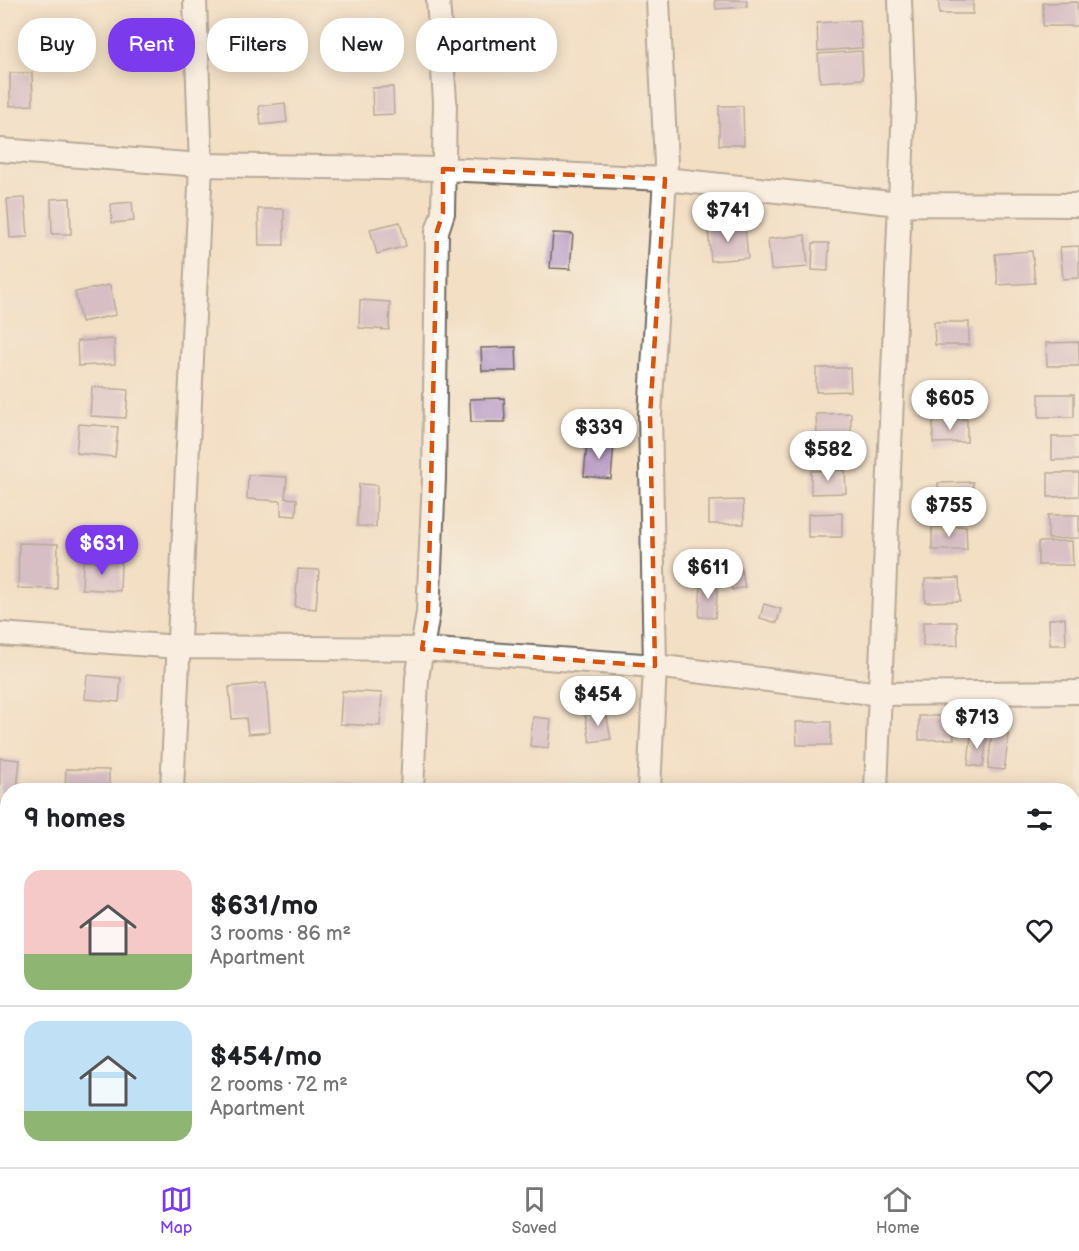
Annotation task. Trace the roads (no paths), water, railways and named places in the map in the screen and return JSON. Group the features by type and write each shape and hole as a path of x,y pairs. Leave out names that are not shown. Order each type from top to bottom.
{"street":[{"path":"172,783 201,165 195,0"},
{"path":"412,783 417,678 428,613 434,478 436,231 443,213 446,101 438,0"},
{"path":"649,783 655,666 650,415 665,179 658,0"},
{"path":"876,783 904,103 900,0"},
{"path":"0,150 201,165 443,169 665,179 900,204 1079,205"},
{"path":"0,634 179,647 422,649 655,666 880,694 1079,692"}]}
